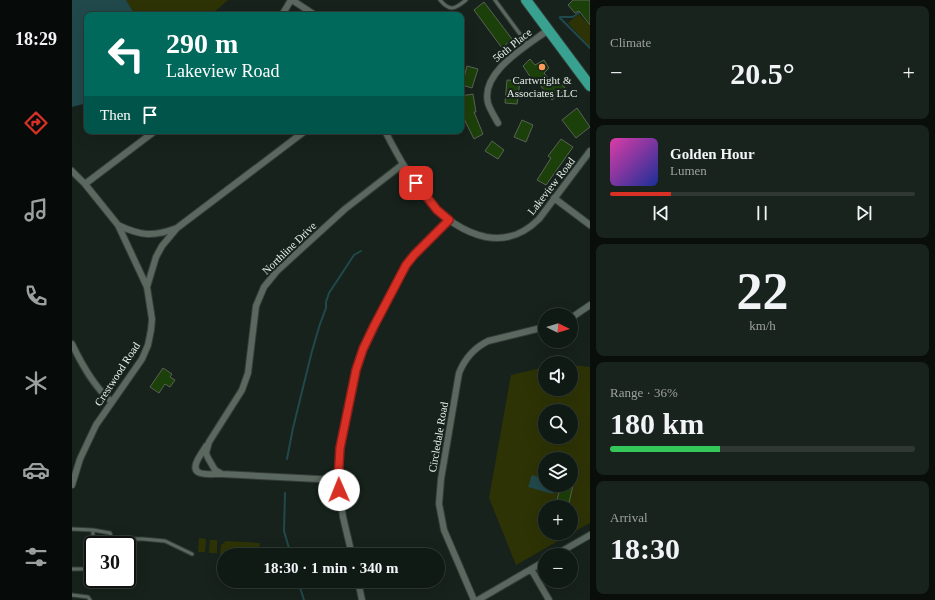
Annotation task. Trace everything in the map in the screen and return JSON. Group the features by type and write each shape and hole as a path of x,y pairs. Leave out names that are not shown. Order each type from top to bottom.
{"main road":[{"path":"526,0 590,86"}],"street":[{"path":"284,12 291,0 310,12"},
{"name":"56th Place","path":"498,123 488,104 488,90 492,78 502,65 548,30"},
{"path":"85,184 151,134"},
{"name":"Crestwood Road","path":"72,485 86,445 96,425 142,359 150,340 152,319 146,287 156,257 162,246 177,228 301,134"},
{"name":"Lakeview Road","path":"387,134 403,164 437,210 449,220 464,229 480,236 496,238 523,233 531,227 590,151"},
{"name":"Northline Drive","path":"338,480 200,473 196,470 195,466 196,462 242,390 248,373 256,306 264,287 277,271 344,209 403,164"},
{"path":"72,170 118,225 146,287"},
{"path":"554,198 590,225"},
{"path":"350,548 340,501 338,480 340,448 355,374 363,349 406,265 449,220"},
{"name":"Crestwood Road","path":"118,225 136,233 146,234 160,234 177,228"},
{"path":"578,313 590,305"},
{"name":"Circledale Road","path":"474,600 444,530 439,504 441,479 459,373 470,354 482,344 495,339 538,329"},
{"path":"72,344 90,376 105,396 112,402"},
{"path":"209,442 206,453 208,458 215,470 222,474"},
{"path":"568,548 590,535"},
{"path":"478,600 538,565"},
{"path":"532,569 549,600"},
{"path":"359,588 362,600"}],"lane":[{"path":"440,0 446,7 453,8 459,6 466,0"},
{"path":"495,0 528,45"},
{"path":"72,528 110,532 111,536"},
{"path":"93,530 93,536"},
{"path":"136,540 165,541 192,554"},
{"path":"72,569 84,569"},
{"path":"72,595 88,597 90,600"}],"green space":[{"path":"72,0 228,0 214,12 84,12 84,105 72,103"},
{"path":"579,14 590,26 590,47 568,23"},
{"path":"578,366 590,367 590,523 578,530 578,500 538,500 538,540 560,540 546,548 538,548 538,553 516,565 489,498 511,375 538,369 538,396 578,396"},
{"path":"199,538 206,539 205,552 198,552"},
{"path":"210,540 217,540 217,553 209,553"},
{"path":"226,541 260,543 259,548 221,548 221,545"}],"water":[{"path":"72,0 126,0 133,12 84,12 84,104 72,107"},
{"path":"532,475 538,477 538,490 528,487"}],"building":[{"path":"573,0 590,0 590,25 579,11 575,13 568,5"},
{"path":"484,2 512,39 502,48 474,10"},
{"path":"530,59 535,65 544,60 549,68 544,73 553,84 558,80 566,89 552,100 536,80 533,81 523,66"},
{"path":"467,66 478,69 472,88 464,86 464,77"},
{"path":"507,80 520,81 517,104 505,103"},
{"path":"473,94 476,112 474,112 483,134 474,139 465,121 464,96"},
{"path":"577,108 590,127 576,138 562,120"},
{"path":"522,120 533,125 526,142 514,137"},
{"path":"561,139 573,147 546,185 537,180 551,158 548,156"},
{"path":"492,141 504,150 498,159 485,151"},
{"path":"163,368 172,374 170,377 175,380 170,387 165,384 159,393 150,387"},
{"path":"559,492 571,492 570,500 557,500"}],"waterway":[{"path":"560,17 573,17 581,11"},
{"path":"560,18 590,48"},
{"path":"287,459 312,351 326,308 329,293 354,255 361,251"},
{"path":"285,493 284,531 289,548"},
{"path":"300,588 304,600"}],"place":[{"name":"Cartwright & Associates LLC","path":"542,67"}],"route":[{"path":"339,490 338,480 340,448 354,378 363,349 406,265 449,220 437,210 416,183"}]}
